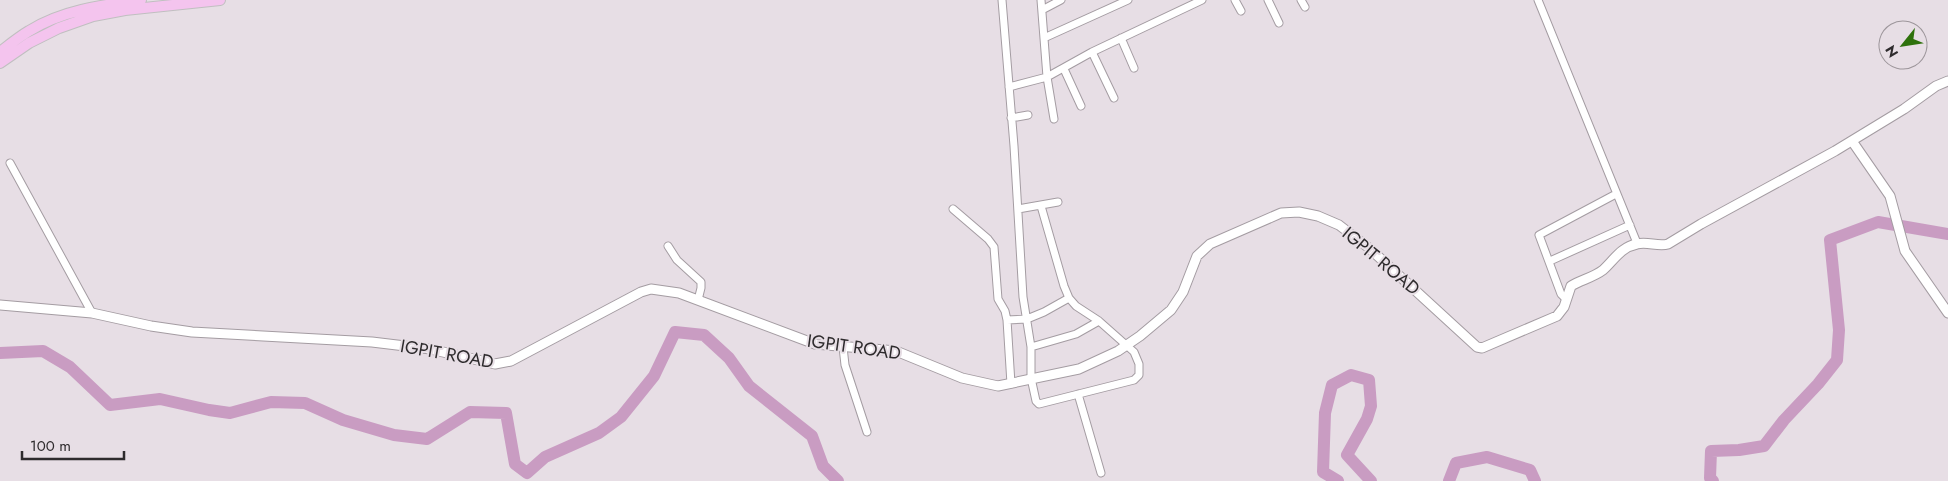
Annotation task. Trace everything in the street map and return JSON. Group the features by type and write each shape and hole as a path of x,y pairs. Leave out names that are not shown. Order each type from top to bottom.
{"main road":[{"path":"0,52 29,30 60,16 92,8 141,0"},
{"path":"0,63 59,28 93,16 134,9 220,0"}],"street":[{"path":"1002,0 1014,146 1023,297 1031,347 1031,378 1036,401 1039,404 1137,378 1139,368 1136,355 1127,345 1099,321 1076,306 1069,298 1041,206"},
{"path":"1041,0 1047,77 1054,119"},
{"path":"1042,10 1061,0"},
{"path":"1044,38 1128,0"},
{"path":"1009,87 1047,77 1092,52 1202,0"},
{"path":"1235,0 1241,11"},
{"path":"1268,0 1279,23"},
{"path":"1301,0 1305,7"},
{"path":"1538,0 1637,243"},
{"path":"1121,38 1134,68"},
{"path":"1092,52 1114,98"},
{"path":"1064,69 1081,106"},
{"path":"1616,194 1541,232 1539,235 1561,294 1566,298 1571,286 1600,272 1616,255 1637,243 1663,246 1668,244 1701,224 1815,163 1936,86 1948,81"},
{"path":"1011,118 1028,115"},
{"path":"1852,141 1893,203 1905,252 1910,261 1948,313"},
{"path":"10,164 92,312"},
{"path":"1018,209 1058,202"},
{"path":"953,209 988,239 994,248 998,299 1005,311 1007,320 1011,384"},
{"name":"IGPIT ROAD","path":"0,305 92,312 151,326 192,332 372,342 430,349 470,360 495,364 511,361 635,295 651,289 668,291 698,300 815,344 896,351 962,378 998,386 1079,369 1127,345 1171,310 1183,292 1197,256 1202,250 1210,244 1281,213 1299,212 1318,216 1339,225 1369,248 1477,347 1482,348 1553,319 1562,312 1566,298"},
{"path":"1550,261 1630,225"},
{"path":"668,246 678,260 700,282 702,288 698,300"},
{"path":"1007,320 1027,319 1069,298"},
{"path":"1031,347 1076,334 1099,321"},
{"path":"842,347 845,365 867,432"},
{"path":"1078,394 1101,473"}],"waterway":[{"path":"1713,481 1710,478 1711,451 1739,450 1764,446 1784,420 1818,384 1837,360 1839,330 1830,240 1878,222 1948,234"},
{"path":"0,353 43,351 70,367 110,405 160,399 230,413 271,402 305,403 343,420 394,435 427,439 470,412 506,413 515,464 527,473 545,457 599,433 621,417 654,376 675,332 704,335 729,358 749,386 812,436 823,466 838,481"},
{"path":"1338,481 1323,472 1325,413 1332,385 1351,375 1369,380 1371,406 1367,419 1347,455 1371,481"},
{"path":"1449,481 1456,463 1487,457 1530,470 1535,481"}]}
